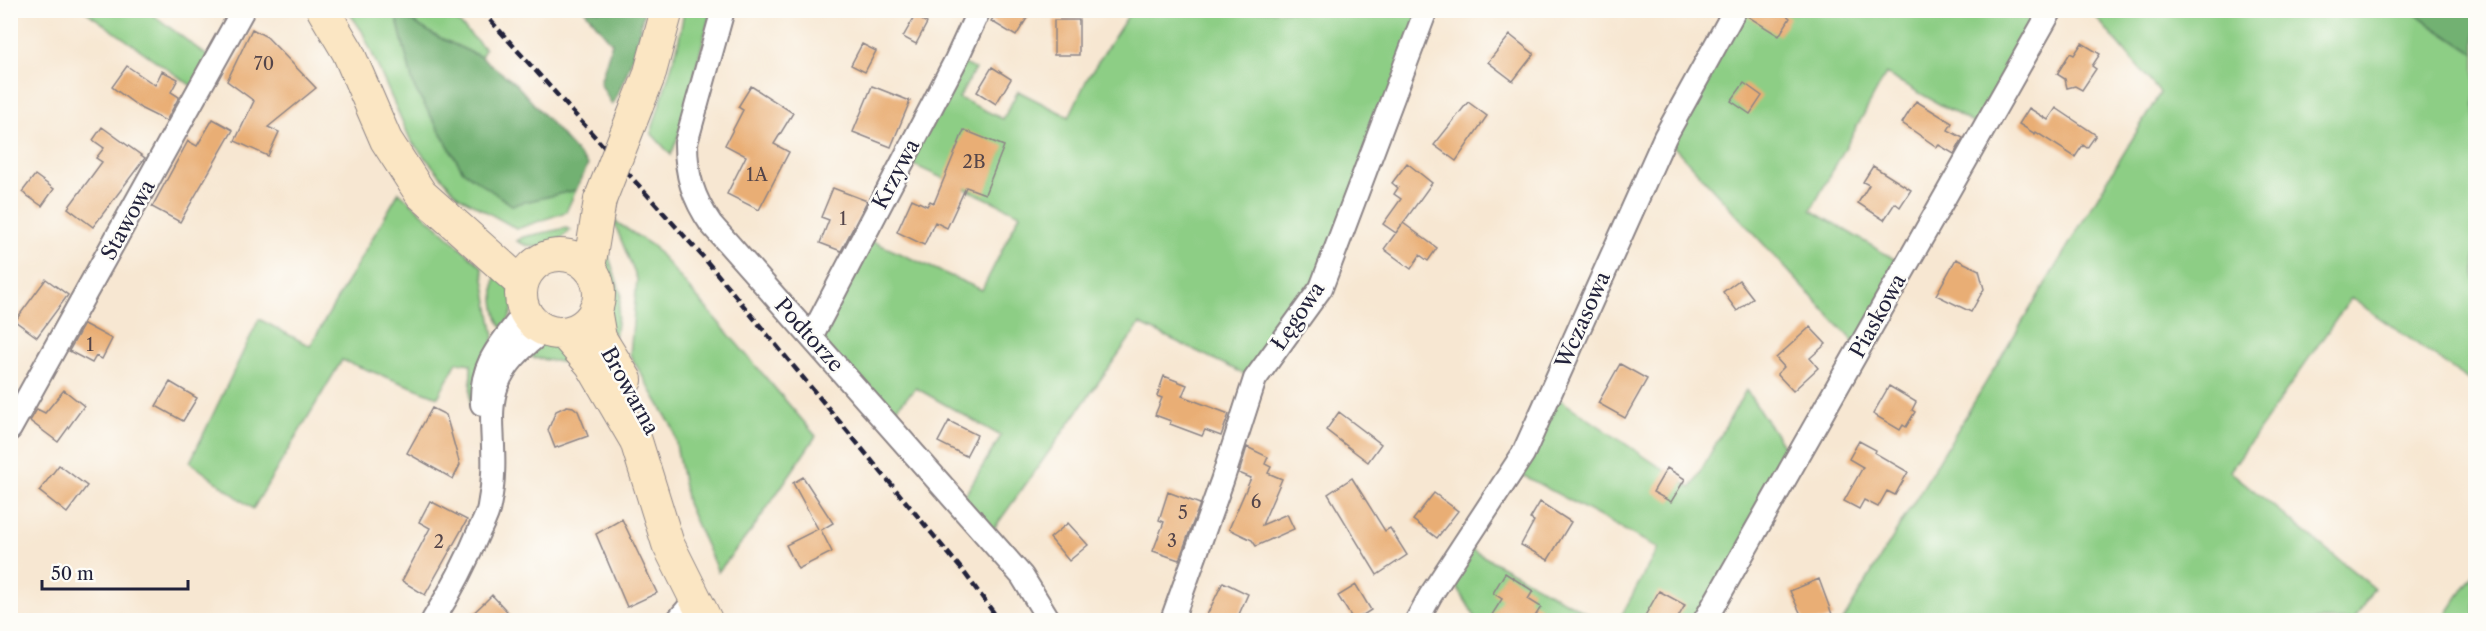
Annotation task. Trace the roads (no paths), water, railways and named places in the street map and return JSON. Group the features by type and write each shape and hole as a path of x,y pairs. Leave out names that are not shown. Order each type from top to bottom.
{"street":[{"name":"Stawowa","path":"10,429 243,10"},
{"name":"Browarna","path":"323,10 348,51 386,140 421,194 602,379 636,441 668,544 692,605"},
{"path":"539,314 528,271 566,261 600,200 649,76 668,10"},
{"name":"Podtorze","path":"723,10 686,143 686,165 690,185 699,206 711,224 1022,576 1049,621"},
{"name":"Krzywa","path":"810,336 979,10"},
{"name":"Łęgowa","path":"1172,621 1255,379 1321,288 1426,10"},
{"name":"Wczasowa","path":"1416,621 1523,454 1665,137 1735,10"},
{"name":"Piaskowa","path":"1705,621 2051,10"},
{"path":"406,170 470,220 522,253 566,261 598,288 595,309 582,325 539,314"},
{"name":"Browarna","path":"595,309 600,338 655,431 670,480 676,527 692,605"},
{"path":"434,621 465,567 489,508 493,479 483,428 483,377 487,364 495,350 539,314"}],"railway":[{"path":"481,10 704,258 963,571 999,620"}]}
